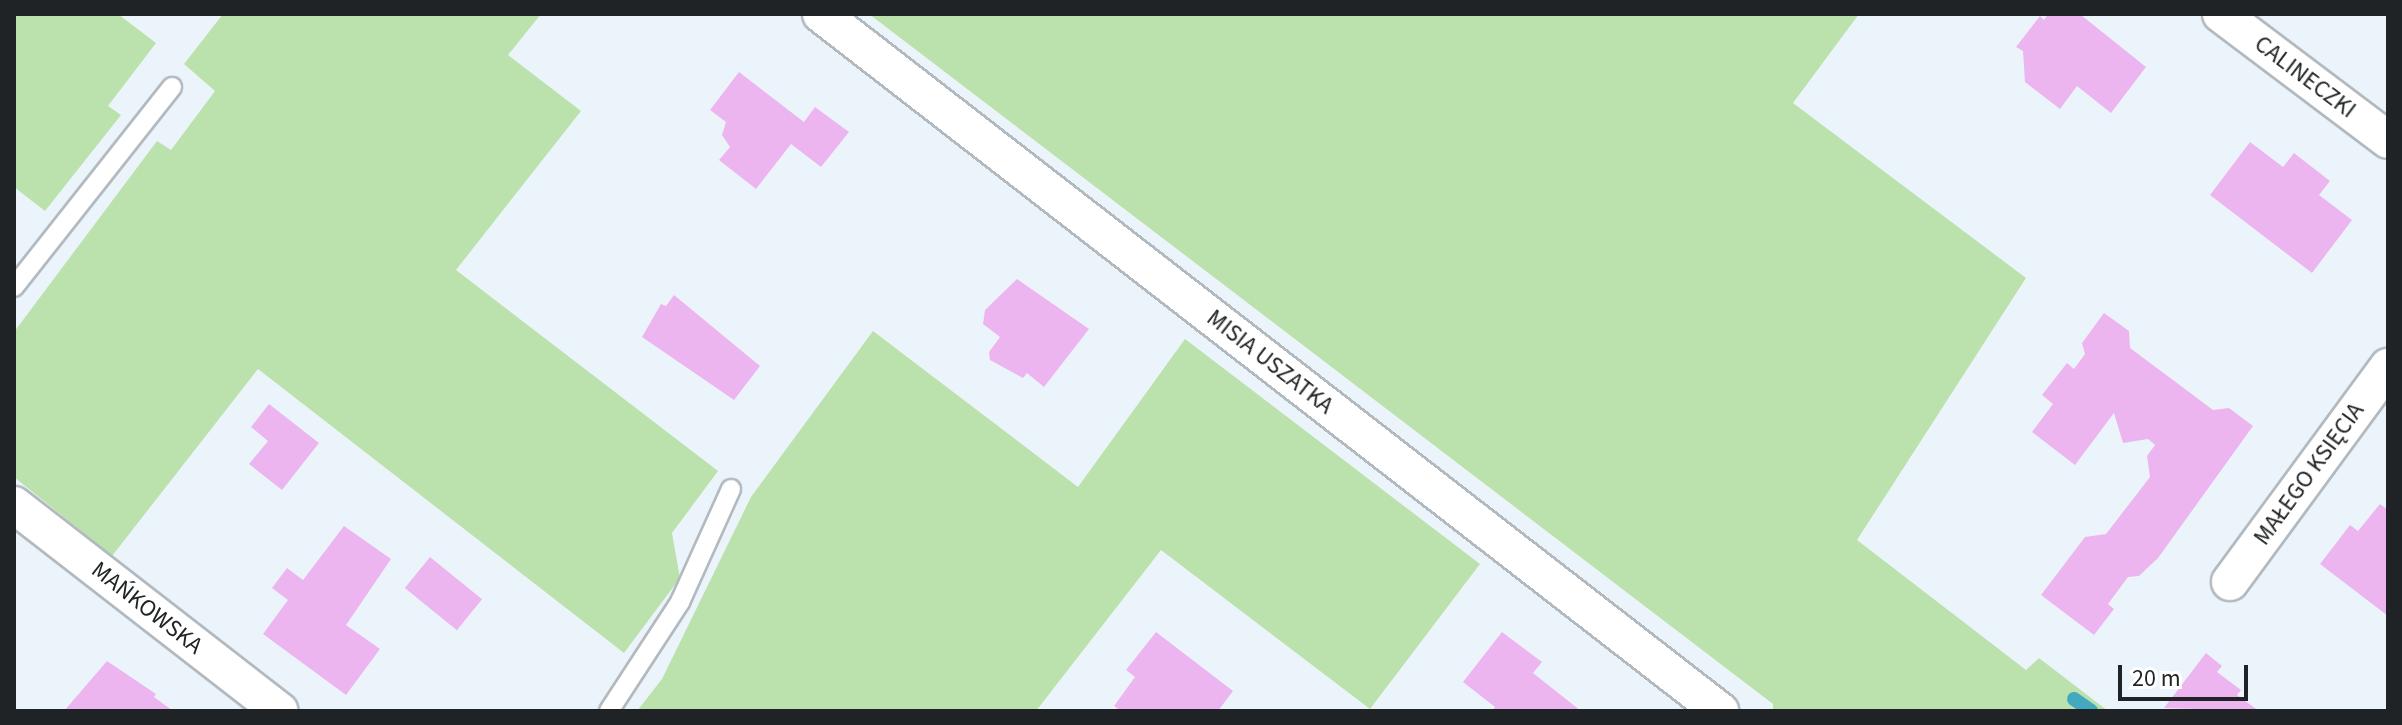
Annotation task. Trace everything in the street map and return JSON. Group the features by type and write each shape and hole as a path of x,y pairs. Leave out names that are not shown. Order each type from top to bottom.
{"street":[{"name":"MISIA USZATKA","path":"821,14 1720,711"},
{"name":"CALINECZKI","path":"2221,14 2388,140"},
{"name":"MAŁEGO KSIĘCIA","path":"2230,582 2388,367"},
{"name":"MAŃKOWSKA","path":"14,505 280,711"}],"lane":[{"path":"14,287 172,87"},
{"path":"609,711 680,602 731,489"}],"green space":[{"path":"14,14 118,14 156,43 108,106 121,115 45,211 14,187"},
{"path":"223,14 541,14 508,55 581,111 456,270 718,471 672,533 680,578 624,653 258,369 112,556 14,477 14,332 157,141 171,150 215,91 184,64"},
{"path":"869,14 1859,14 1793,103 2026,278 1857,540 2026,670 2039,658 2108,711 1773,711 1773,704"},
{"path":"873,331 1078,487 1185,339 1480,564 1370,709 1161,550 1036,711 637,711 662,679 751,497"}],"building":[{"path":"2048,14 2081,15 2146,67 2111,113 2077,86 2060,109 2025,82 2023,51 2016,47 2040,16 2044,20"},
{"path":"739,72 804,122 815,107 849,132 821,167 791,144 756,189 719,160 730,147 722,135 726,122 710,110"},
{"path":"2250,142 2283,167 2294,153 2330,181 2319,195 2352,220 2312,273 2210,195"},
{"path":"1017,279 1089,329 1044,387 1027,373 1023,378 990,360 989,352 1000,337 983,324 985,310"},
{"path":"674,295 760,366 734,400 642,337 661,304 666,306"},
{"path":"2104,313 2129,331 2130,348 2213,410 2229,408 2253,426 2158,558 2139,576 2128,577 2108,604 2114,609 2094,635 2041,595 2085,537 2106,534 2150,477 2147,456 2155,445 2148,439 2123,443 2114,413 2075,465 2032,432 2053,404 2042,395 2067,363 2074,369 2085,354 2082,343"},
{"path":"269,404 319,443 282,490 249,464 268,441 251,427"},
{"path":"2380,504 2388,510 2388,616 2320,564 2350,525 2358,531"},
{"path":"344,526 391,559 346,625 380,649 346,695 263,634 288,600 272,588 287,568 303,580"},
{"path":"430,557 482,599 457,630 405,588"},
{"path":"1156,632 1233,691 1218,711 1121,711 1114,706 1135,677 1126,670"},
{"path":"1502,632 1542,662 1533,673 1581,711 1492,711 1495,707 1463,682"},
{"path":"2206,653 2222,666 2217,672 2241,690 2237,695 2259,711 2164,708"},
{"path":"107,661 156,694 154,697 173,711 64,711"}],"waterway":[{"path":"2074,699 2091,711"}]}
